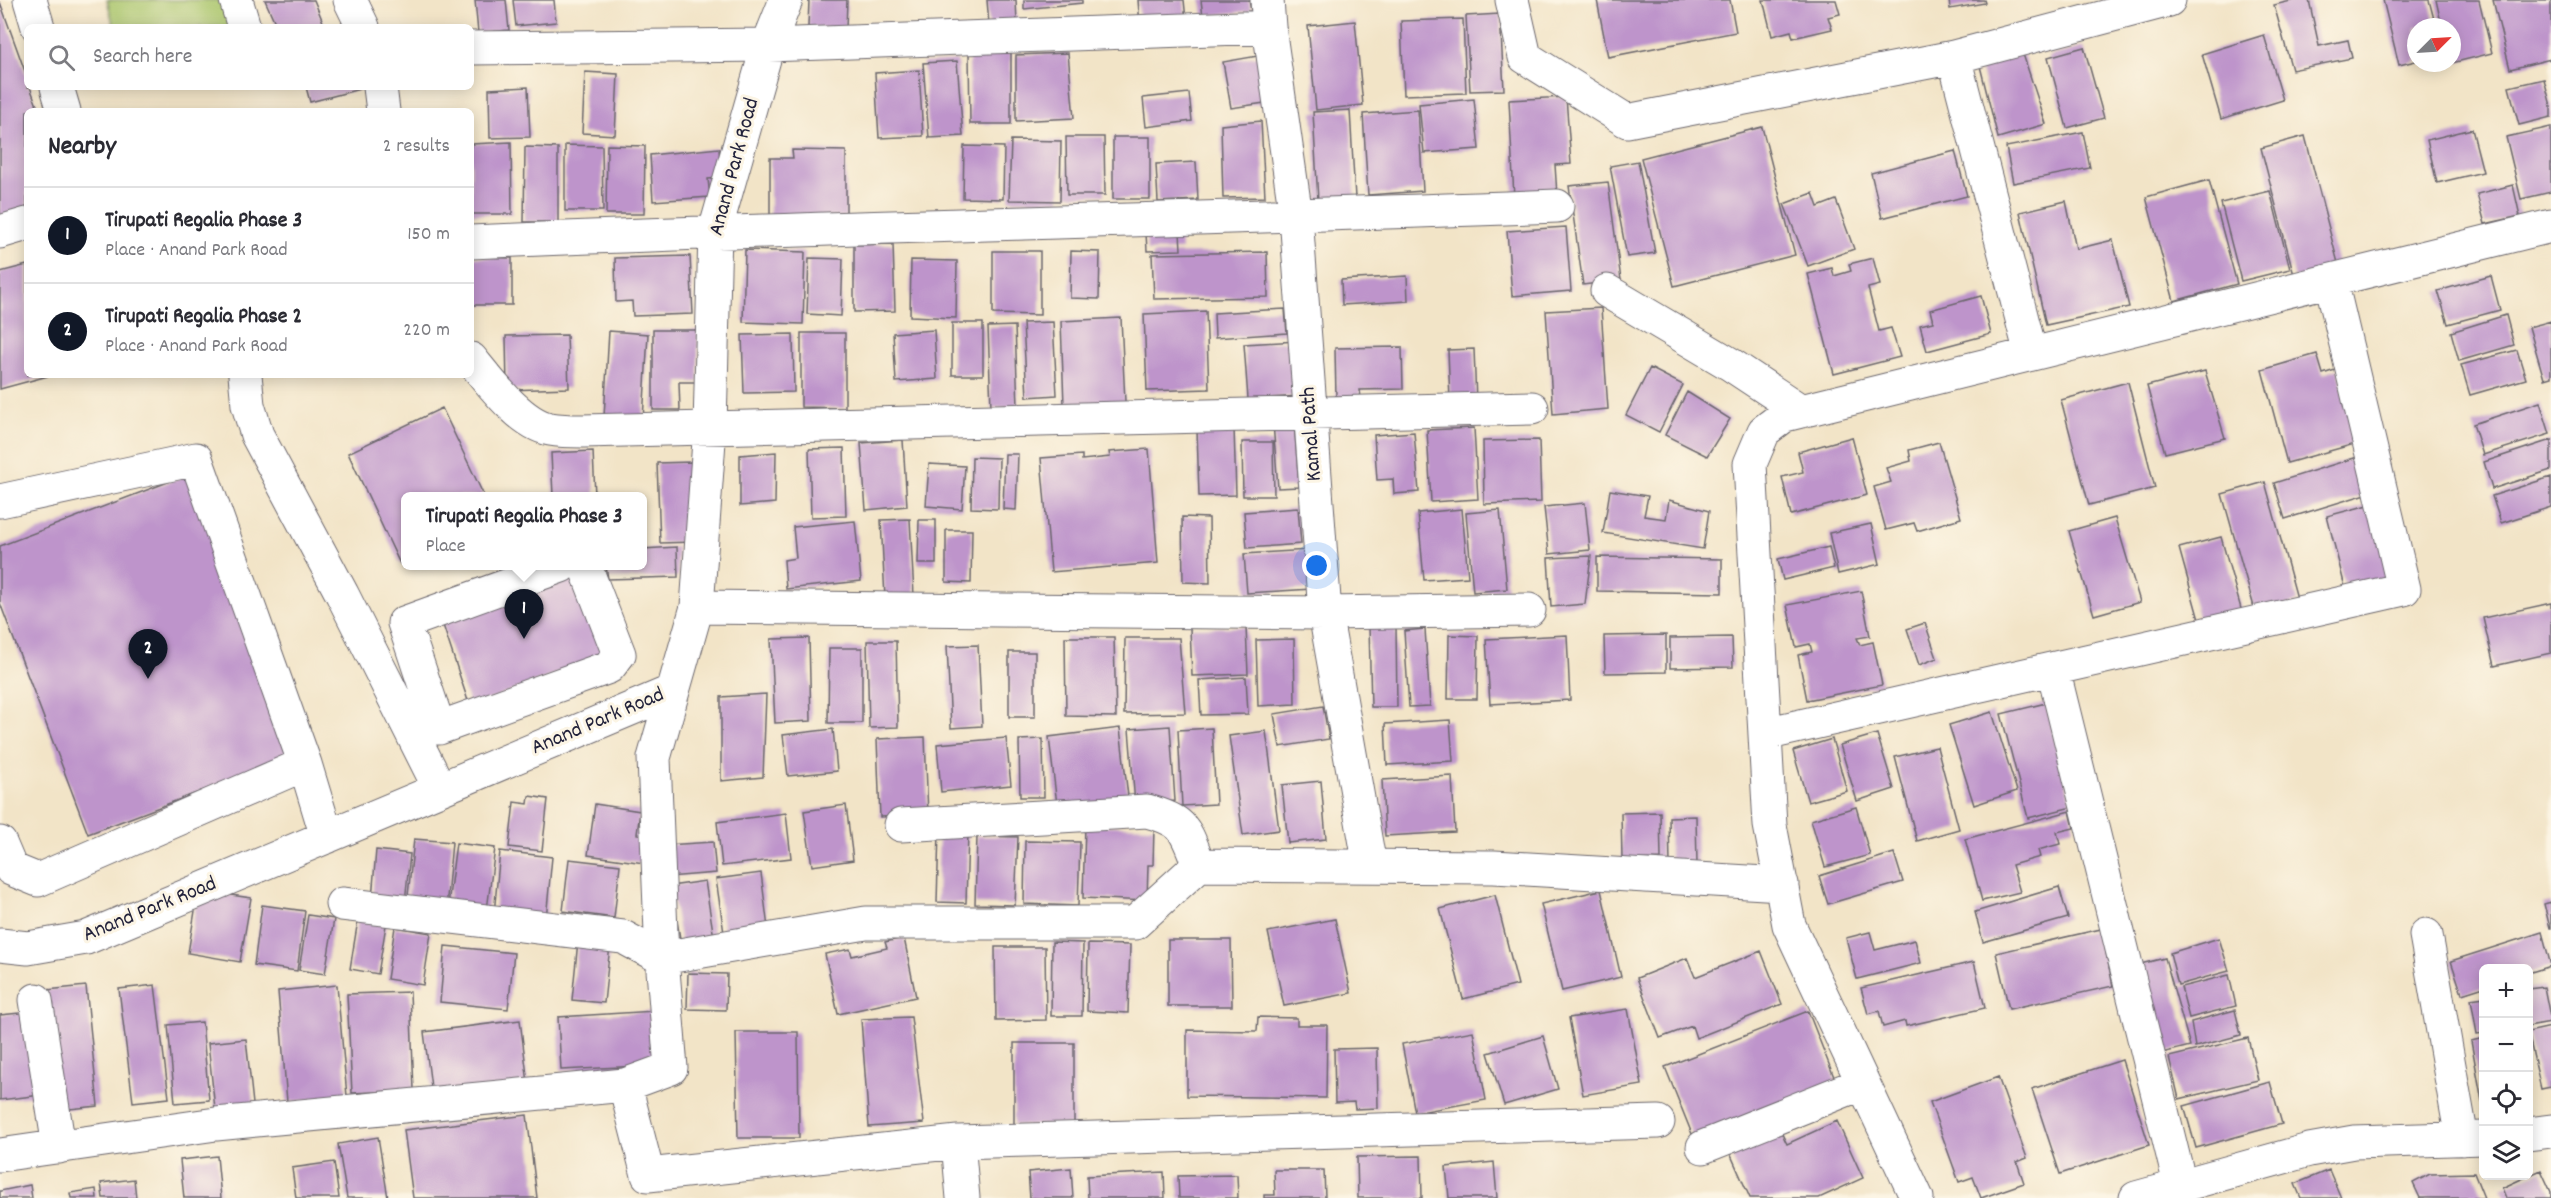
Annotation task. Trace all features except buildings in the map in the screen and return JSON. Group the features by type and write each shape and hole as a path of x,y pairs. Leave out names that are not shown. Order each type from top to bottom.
{"street":[{"path":"30,0 37,24"},
{"path":"236,0 243,24"},
{"path":"350,0 362,24"},
{"name":"Anand Park Road","path":"0,945 28,948 86,938 673,691 697,608 710,427 715,231 768,45 786,0"},
{"path":"1512,0 1525,57 1627,121 1954,57 2169,0"},
{"path":"474,48 768,45 1268,14"},
{"name":"Kamal Path","path":"1268,14 1296,216 1325,613 1370,866"},
{"path":"1954,57 2031,354"},
{"path":"58,90 63,108"},
{"path":"380,90 383,108"},
{"path":"474,242 715,231 1296,216 1557,206"},
{"path":"0,232 24,225"},
{"path":"1917,1198 1789,925 1770,825 1750,464 1764,431 1785,415 2551,226"},
{"path":"1765,734 2404,590 2331,281"},
{"path":"1607,291 1730,364 1801,411"},
{"path":"474,363 494,387 526,418 548,429 583,431 1532,408"},
{"path":"245,378 248,405 257,435 342,594 440,789"},
{"path":"0,501 196,459 304,764 327,837"},
{"path":"550,570 404,623 439,728 609,667 619,654 587,570"},
{"path":"697,608 1325,613 1529,610"},
{"path":"609,667 626,711"},
{"path":"2054,669 2180,1184"},
{"path":"0,1155 216,1124 625,1085 671,1068 662,958 654,758 673,691"},
{"path":"0,843 11,869 38,880 304,764"},
{"path":"901,825 1147,811 1170,817 1185,831 1199,865"},
{"path":"342,904 623,937 662,958 866,923 1135,923 1199,865 1494,867 1782,884"},
{"path":"2136,1198 2309,1150 2354,1142 2473,1138 2426,935"},
{"path":"36,1000 59,1147"},
{"path":"1703,1147 1863,1083"},
{"path":"625,1085 648,1175 958,1142 1658,1122"},
{"path":"2533,1133 2551,1131"},
{"path":"958,1142 963,1198"}],"green space":[{"path":"107,0 223,0 230,24 113,24"}],"place":[{"name":"Tirupati Regalia Phase 3","path":"524,639"},
{"name":"Tirupati Regalia Phase 2","path":"148,679"}]}
